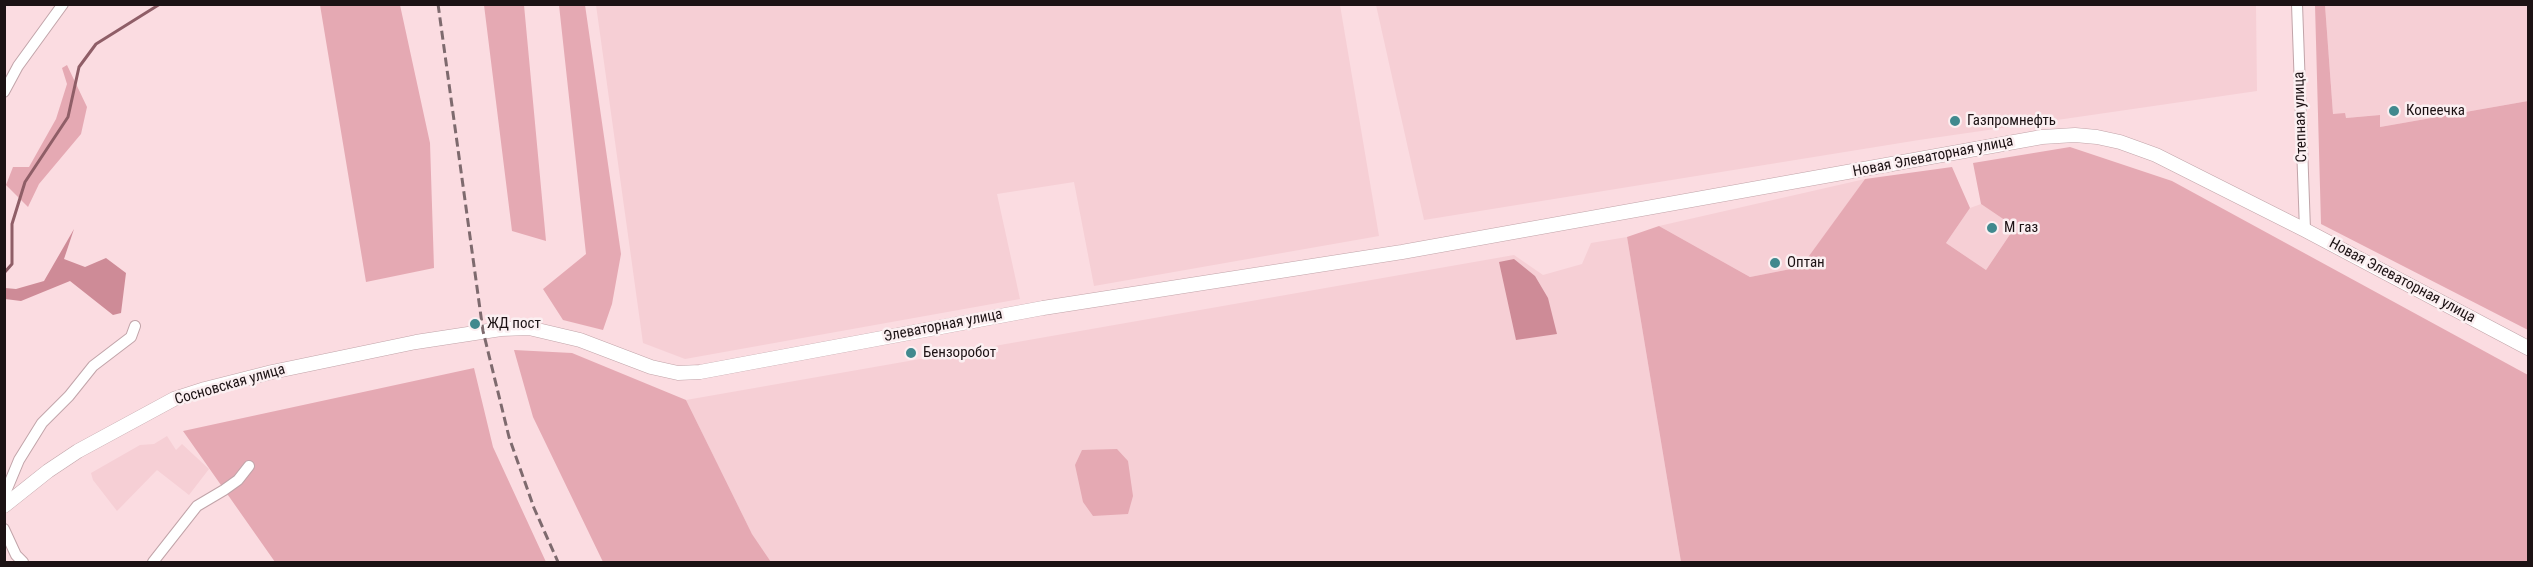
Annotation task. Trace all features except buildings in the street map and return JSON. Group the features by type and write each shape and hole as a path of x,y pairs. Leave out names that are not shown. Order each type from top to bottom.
{"main road":[{"name":"Новая Элеваторная улица","path":"1402,252 2002,143 2075,135 2120,142 2156,155 2305,230 2529,348"},
{"name":"Элеваторная улица","path":"486,331 517,327 556,333 651,367 678,373 700,372 1043,308 1402,252"},
{"name":"Сосновская улица","path":"4,506 48,471 78,451 174,399 272,372 416,342 486,331"}],"street":[{"path":"4,92 18,66 63,4"},
{"name":"Степная улица","path":"2297,4 2305,230"},
{"path":"4,496 19,460 42,423 69,396 93,366 131,337 135,326"},
{"path":"153,562 197,506 224,490 249,466"},
{"path":"4,529 16,555 23,562"}],"shaded area":[{"path":"320,5 400,5 430,143 434,268 366,282"},
{"path":"484,5 524,5 546,241 512,231"},
{"path":"559,5 585,5 621,254 612,304 603,330 563,320 543,289 586,254"},
{"path":"596,5 1340,5 1379,236 1094,286 1074,182 997,194 1020,299 685,359 643,343"},
{"path":"1376,5 2256,5 2257,91 1919,140 1424,220"},
{"path":"2315,5 2325,5 2333,114 2345,113 2346,118 2380,115 2380,127 2528,101 2528,330 2321,224"},
{"path":"2325,5 2528,5 2528,101 2380,127 2379,115 2346,118 2333,114"},
{"path":"67,65 87,107 81,134 39,184 28,207 6,185 13,167 29,167 56,119 67,84 62,68"},
{"path":"2070,147 2172,181 2528,375 2528,562 1681,562 1627,237 1659,226 1750,277 1801,267 1865,179 1952,167 1970,208 1946,243 1986,270 2015,227 1981,204 1973,163"},
{"path":"1865,179 1802,267 1750,277 1659,226"},
{"path":"1981,204 2015,227 1986,270 1946,243 1970,208"},
{"path":"74,229 64,259 85,267 106,258 126,273 121,313 113,315 70,281 21,301 5,299 5,288 16,289 44,281"},
{"path":"1627,237 1681,562 771,562 752,534 686,400 1514,255 1543,275 1582,264 1591,243"},
{"path":"1514,259 1535,276 1548,298 1557,334 1516,340 1499,262"},
{"path":"514,350 572,353 686,400 752,534 771,562 603,562 533,417"},
{"path":"474,368 493,447 546,562 275,562 183,431"},
{"path":"167,436 176,450 182,444 209,469 189,495 157,470 117,511 93,480 91,473 140,445 154,444"},
{"path":"1117,449 1128,461 1133,496 1128,514 1093,516 1083,502 1075,465 1082,450"}],"waterway":[{"path":"4,273 12,264 12,224 25,182 68,117 79,67 96,44 160,4"}],"railway":[{"path":"438,4 483,331 509,437 534,508 558,562"}],"place":[{"name":"Копеечка","path":"2394,111"},
{"name":"Газпромнефть","path":"1955,121"},
{"name":"М газ","path":"1992,228"},
{"name":"Оптан","path":"1775,263"},
{"name":"ЖД пост","path":"475,324"},
{"name":"Бензоробот","path":"911,353"}]}
